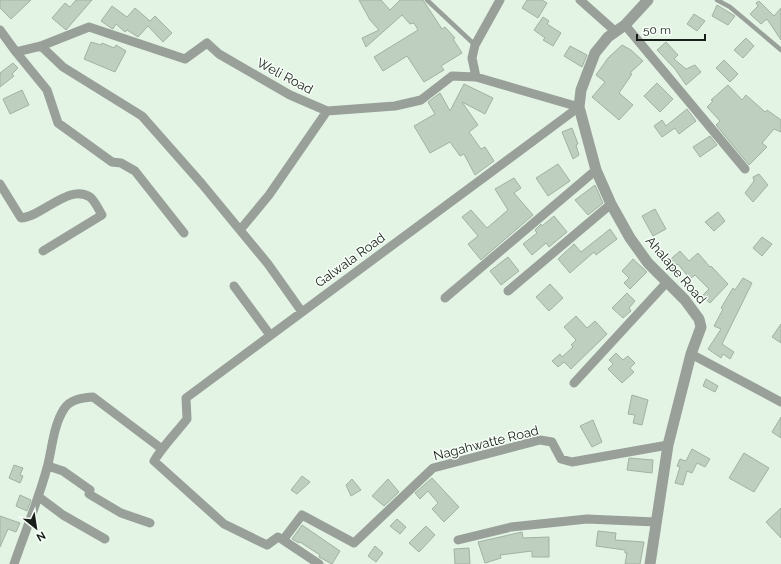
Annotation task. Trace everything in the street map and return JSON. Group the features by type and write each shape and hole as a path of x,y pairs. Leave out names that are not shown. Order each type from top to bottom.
{"street":[{"path":"476,77 472,58 475,45 500,0"},
{"path":"580,0 616,32"},
{"name":"Ahalape Road","path":"648,0 625,25 608,37 595,53 581,90 579,107 596,170 611,204 635,244 648,262 686,300 699,319 701,327 691,354 668,445 650,564"},
{"path":"625,25 745,169"},
{"name":"Weli Road","path":"16,52 42,46 90,27 185,59 207,42 219,54 290,95 327,111 402,105 421,100 452,76 476,77 579,107"},
{"path":"0,30 47,90 58,123 112,162 125,165 135,171 184,233"},
{"path":"42,46 63,67 142,116 202,184 268,264 302,312"},
{"name":"Galwala Road","path":"162,449 168,444 187,419 186,398 579,107"},
{"path":"240,230 269,195 327,111"},
{"path":"445,298 596,170"},
{"path":"0,184 20,218 29,218 67,195 84,194 91,198 102,215 43,251"},
{"path":"508,291 611,204"},
{"path":"574,384 667,282"},
{"path":"234,286 270,335"},
{"path":"691,354 781,402"},
{"path":"14,564 39,497 48,466 52,440 64,409 78,398 94,397 162,449 154,461 224,524 267,545 278,537 319,564"},
{"name":"Nagahwatte Road","path":"283,540 302,515 354,543 433,468 540,440 552,442 561,459 572,462 668,445"},
{"path":"48,466 63,471 90,490 89,494 121,513 150,523"},
{"path":"39,497 63,515 105,539"},
{"path":"458,540 511,527 587,518 656,522"}],"lane":[{"path":"427,0 475,45"},
{"path":"717,0 730,8 781,50"}],"building":[{"path":"0,0 31,0 11,19 0,8"},
{"path":"76,0 92,0 66,30 52,18 65,3 70,7"},
{"path":"359,0 381,0 390,10 400,0 423,0 442,29 445,27 455,38 453,39 462,53 441,66 444,70 424,82 407,56 383,71 374,57 418,30 414,23 410,24 402,15 366,47 362,38 379,30 370,20"},
{"path":"527,0 542,0 547,3 538,18 522,8"},
{"path":"759,1 774,16 781,8 781,40 767,19 761,24 750,14 758,6 756,3"},
{"path":"717,5 735,16 728,25 712,16"},
{"path":"112,6 127,17 135,8 150,21 155,16 172,33 163,42 148,26 138,37 127,30 125,32 116,24 113,29 101,21"},
{"path":"694,14 705,21 697,31 687,24"},
{"path":"543,17 549,21 547,24 561,33 553,46 543,40 545,38 534,30"},
{"path":"746,38 754,46 743,58 734,50"},
{"path":"91,42 101,45 102,43 114,48 116,45 126,51 115,72 84,59"},
{"path":"666,42 678,55 674,59 686,69 695,65 701,72 686,85 675,69 657,50"},
{"path":"622,45 631,50 643,61 630,73 632,74 619,93 633,105 619,120 592,97 605,82 596,75 608,58"},
{"path":"570,46 587,55 582,67 564,56"},
{"path":"724,60 738,74 730,82 716,68"},
{"path":"13,63 18,68 12,74 14,76 0,87 0,73"},
{"path":"657,83 673,99 660,112 644,96"},
{"path":"464,84 493,98 485,114 462,102 478,125 469,132 481,149 485,147 494,161 475,175 464,154 460,156 450,142 430,153 414,126 435,114 428,102 440,93 450,111"},
{"path":"728,85 742,100 746,95 765,112 767,110 781,120 781,132 774,129 762,143 767,147 749,165 716,125 720,121 707,107 713,101 711,100"},
{"path":"22,90 29,105 10,114 3,99"},
{"path":"687,109 696,121 679,134 675,128 662,137 654,126 662,120 666,126"},
{"path":"572,128 578,144 576,145 579,155 573,159 562,132"},
{"path":"710,136 717,145 700,157 693,147"},
{"path":"558,164 570,181 548,196 536,178"},
{"path":"759,174 768,185 753,202 745,193 754,181 753,177"},
{"path":"514,178 521,188 514,193 533,215 481,260 468,244 478,236 462,217 471,210 487,228 508,210 495,189"},
{"path":"595,185 603,203 588,215 575,200"},
{"path":"655,209 666,229 653,236 642,216"},
{"path":"718,212 725,221 714,231 705,222"},
{"path":"554,216 567,232 549,247 546,243 532,255 523,244 537,233 535,230 541,224 542,226"},
{"path":"610,229 617,239 596,255 594,252 570,273 558,259 574,244 581,252"},
{"path":"762,237 772,244 762,256 753,248"},
{"path":"680,251 689,261 698,253 728,284 710,303 702,296 709,289 695,275 690,279 678,264 670,270 665,264"},
{"path":"508,257 519,271 501,285 490,271"},
{"path":"633,259 647,272 630,289 624,283 629,278 622,271"},
{"path":"743,278 752,283 722,344 734,352 730,359 723,354 721,358 708,349 721,329 714,326 723,309 721,308 733,288 735,290"},
{"path":"550,284 563,298 549,311 536,297"},
{"path":"627,293 635,301 629,308 631,311 623,318 612,308"},
{"path":"576,316 587,328 595,321 607,334 571,369 564,362 558,367 552,361 560,354 562,357 573,347 571,345 576,340 564,327"},
{"path":"781,324 781,343 772,337"},
{"path":"616,353 623,360 628,356 635,363 630,368 634,372 622,383 608,369 613,364 609,360"},
{"path":"706,379 718,386 715,392 703,386"},
{"path":"632,395 648,400 642,425 633,423 635,415 628,414"},
{"path":"781,417 781,438 772,432"},
{"path":"593,420 602,442 592,447 580,426"},
{"path":"692,449 710,459 705,467 697,463 692,473 687,471 683,485 675,483 680,467 677,466 680,459 686,461"},
{"path":"744,453 769,468 754,492 729,478"},
{"path":"629,458 653,460 652,473 627,470"},
{"path":"14,465 23,468 20,475 23,476 20,483 9,478"},
{"path":"302,476 310,482 297,494 291,490"},
{"path":"432,478 459,507 444,522 432,509 438,503 428,491 420,499 415,493"},
{"path":"352,479 361,490 351,496 346,485"},
{"path":"388,479 399,492 384,506 372,496"},
{"path":"20,495 31,500 27,511 16,506"},
{"path":"781,508 781,538 766,522"},
{"path":"0,516 20,523 16,532 8,529 0,547"},
{"path":"397,519 406,527 400,534 390,526"},
{"path":"302,525 340,551 332,564 319,557 320,555 300,542 299,543 292,539"},
{"path":"426,526 435,535 419,552 409,543"},
{"path":"598,531 616,533 615,540 644,542 640,564 625,564 627,553 625,553 625,550 596,546"},
{"path":"522,532 523,538 549,537 549,557 532,557 532,551 500,555 501,558 485,563 478,542"},
{"path":"375,546 383,553 376,562 368,556"},
{"path":"469,548 470,564 455,564 454,549"}]}
